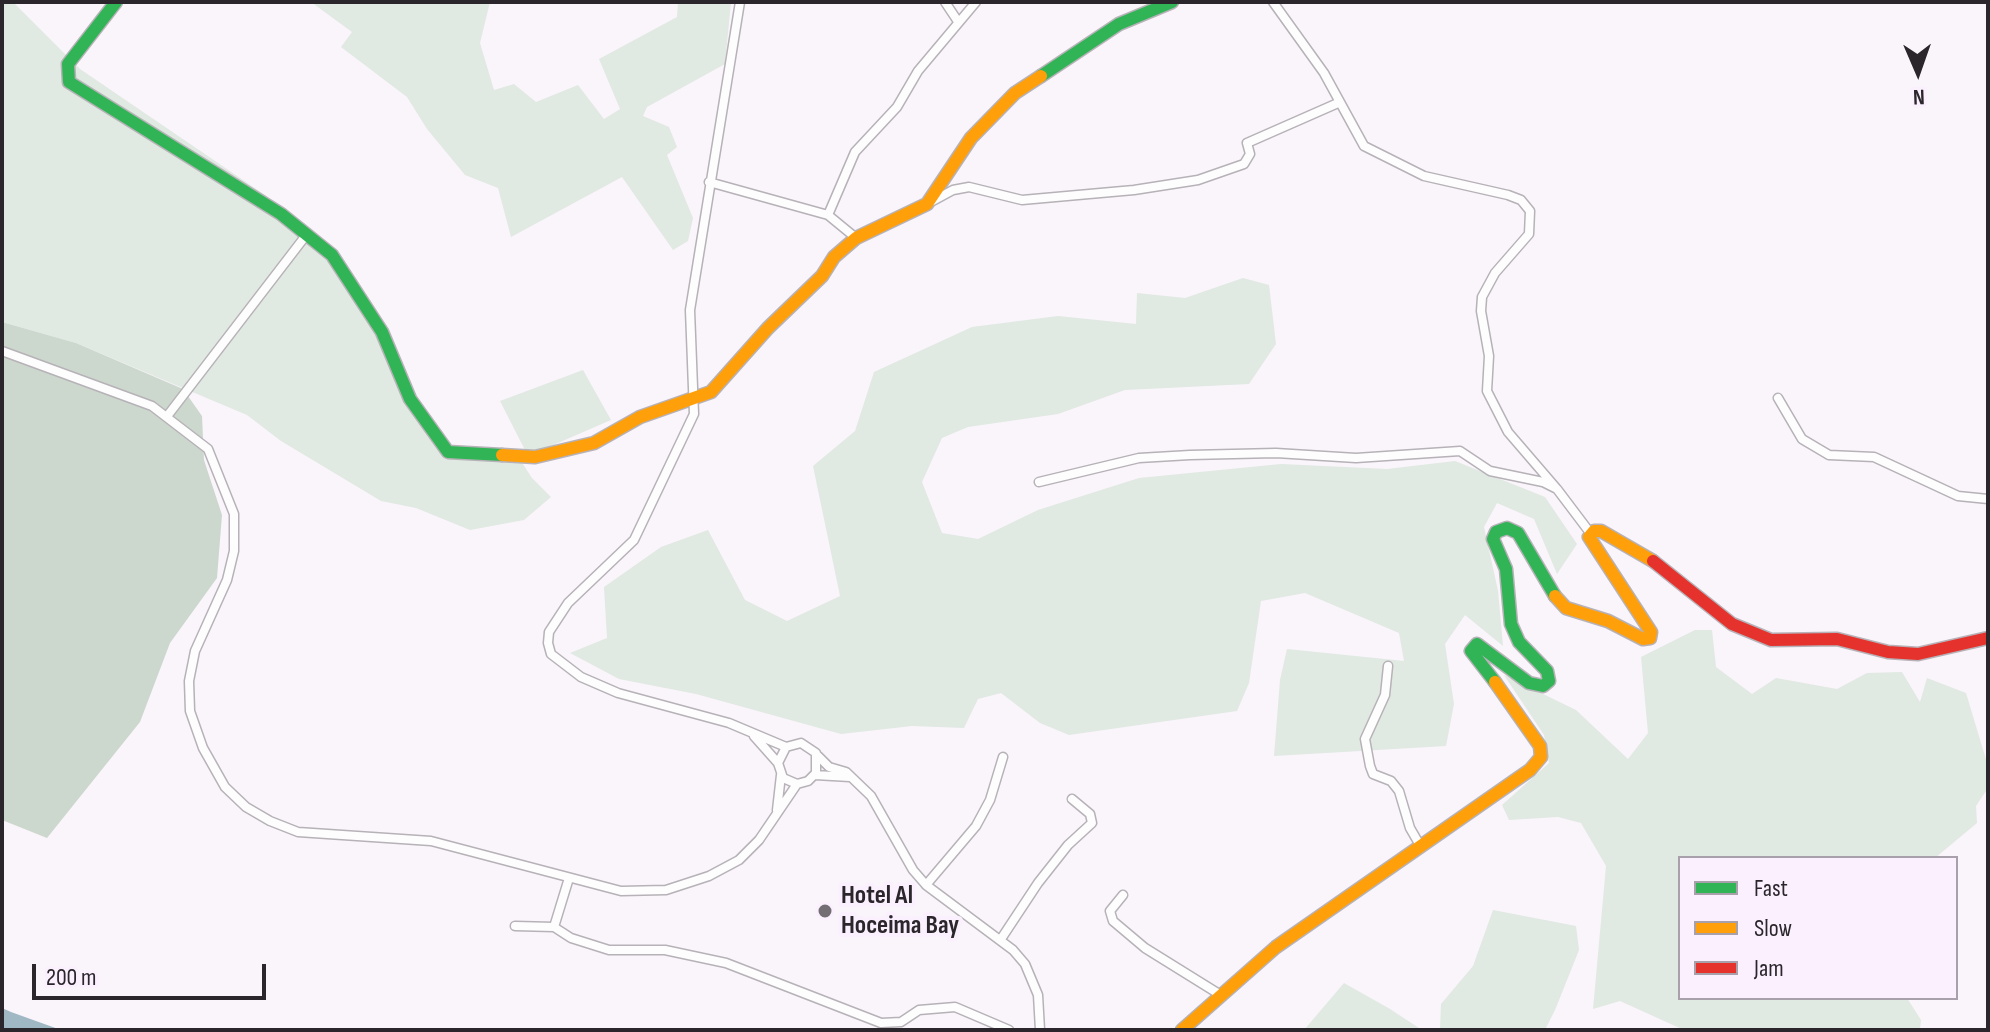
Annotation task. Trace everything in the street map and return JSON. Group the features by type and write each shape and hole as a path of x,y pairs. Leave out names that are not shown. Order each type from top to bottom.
{"street":[{"path":"116,2 68,64 66,74 69,82 281,214 343,269 382,332 410,399 448,452 535,457 594,443 640,417 711,392 779,317 822,276 834,257 856,238 953,190 969,187 1022,200 1134,190 1198,180 1244,164 1250,154 1247,143 1338,103"},
{"path":"740,2 690,310 694,414 634,540 568,603 549,632 549,649 570,670 618,693 751,732 786,747 804,744 829,767 850,777 878,805 913,870 926,885 1013,950 1032,978 1038,995 1040,1030"},
{"path":"945,2 957,20"},
{"path":"828,215 855,152 897,107 918,71 957,20 976,2"},
{"path":"927,204 971,138 1015,93 1119,24 1172,2"},
{"path":"1182,1030 1219,994 1276,947 1530,770 1541,757 1540,746 1526,722 1471,651 1477,644 1483,645 1529,683 1543,686 1549,681 1547,671 1519,642 1509,618 1507,579 1493,539 1496,532 1507,528 1518,533 1551,591 1566,608 1608,621 1643,639 1651,636 1591,544 1591,534 1508,432 1487,391 1489,356 1481,311 1482,297 1495,273 1529,234 1530,211 1521,200 1424,176 1364,146 1324,73 1273,2"},
{"path":"709,182 828,215 856,238"},
{"path":"168,415 307,234"},
{"path":"2,351 168,415 208,449 234,514 234,551 227,580 195,651 189,681 190,711 203,748 225,787 246,807 298,832 431,841 621,891 666,890 709,876 739,860 759,840 797,784 815,775 850,777"},
{"path":"1778,398 1802,439 1829,455 1874,457 1958,496 1988,499"},
{"path":"1039,482 1139,458 1177,455 1276,453 1356,458 1460,451 1490,471 1543,482 1557,489"},
{"path":"1591,534 1601,531 1647,556 1732,624 1771,640 1837,639 1888,652 1918,654 1988,638"},
{"path":"1388,666 1385,695 1365,739 1373,774 1391,781 1399,791 1410,828 1421,847"},
{"path":"751,732 778,763 781,775 777,810"},
{"path":"778,763 786,747"},
{"path":"815,775 817,755"},
{"path":"926,885 976,826 990,800 1003,757"},
{"path":"781,775 797,784"},
{"path":"1001,939 1045,873 1092,823 1090,814 1072,799"},
{"path":"554,927 569,878"},
{"path":"1123,895 1110,911 1113,921 1145,948 1219,994"},
{"path":"515,926 554,927 571,938 609,950 665,950 726,963 881,1023 901,1022 919,1010 955,1007 1009,1030"}],"shaded area":[{"path":"2,2 13,2 80,69 265,195 338,257 417,405 448,454 513,449 532,478 551,497 524,520 470,530 416,508 381,501 281,441 247,415 76,343 2,322"},
{"path":"311,2 490,2 480,43 494,90 514,84 536,102 578,85 604,119 620,109 599,59 677,17 678,2 731,2 725,64 647,107 643,116 669,127 677,147 667,155 693,218 688,241 673,250 622,177 511,237 498,188 465,175 427,129 407,97 341,47 352,32"},
{"path":"1243,278 1269,285 1276,344 1249,384 1125,390 1058,414 968,427 942,438 922,482 942,533 978,539 1038,510 1139,478 1281,464 1387,469 1455,461 1545,497 1577,544 1557,574 1534,519 1497,503 1484,527 1498,591 1503,646 1465,615 1445,644 1454,704 1446,746 1274,756 1280,680 1287,649 1404,661 1399,633 1305,593 1261,601 1249,683 1237,711 1069,735 1040,723 1001,693 978,699 964,728 912,726 841,734 696,694 619,679 570,653 607,638 604,587 661,547 708,530 745,600 787,621 840,596 813,466 855,431 874,372 972,327 1058,316 1136,324 1137,293 1185,298"},
{"path":"2,322 76,343 183,389 202,416 204,460 222,515 217,578 170,643 140,722 47,838 2,820"},
{"path":"583,370 611,420 528,456 500,401"},
{"path":"1695,630 1712,630 1716,667 1752,694 1776,678 1837,689 1867,673 1902,672 1920,702 1927,678 1966,693 1988,766 1988,788 1976,806 1977,823 1937,856 1678,856 1678,1000 1908,1000 1921,1020 1920,1030 1684,1030 1620,1001 1593,1009 1606,866 1581,823 1558,817 1509,820 1502,805 1549,763 1544,735 1504,675 1576,710 1628,759 1648,733 1641,657"},
{"path":"1493,910 1576,926 1579,950 1555,1010 1545,1030 1440,1030 1441,1004 1473,966"},
{"path":"1344,983 1390,1009 1422,1030 1304,1030"}],"water":[{"path":"2,1008 11,1012 61,1030 2,1030"}],"traffic: fast":[{"path":"116,2 68,64 69,82 281,214 332,255 382,332 410,399 448,452 502,455"},
{"path":"1041,76 1119,24 1172,2"},
{"path":"1495,682 1471,651 1477,644 1529,683 1543,686 1549,681 1547,671 1519,642 1511,624 1506,569 1493,539 1496,532 1507,528 1518,533 1555,596"}],"traffic: slow":[{"path":"502,455 535,457 594,443 640,417 711,392 768,328 822,276 834,257 856,238 927,204 971,138 1015,93 1041,76"},
{"path":"1555,596 1566,608 1608,621 1643,639 1650,638 1651,632 1589,537 1594,531 1601,531 1653,561"},
{"path":"1182,1030 1276,947 1530,770 1541,757 1540,746 1495,682"}],"traffic: jam":[{"path":"1653,561 1732,624 1771,640 1837,639 1888,652 1918,654 1988,638"}],"place":[{"name":"Hotel Al Hoceima Bay","path":"825,911"}]}
